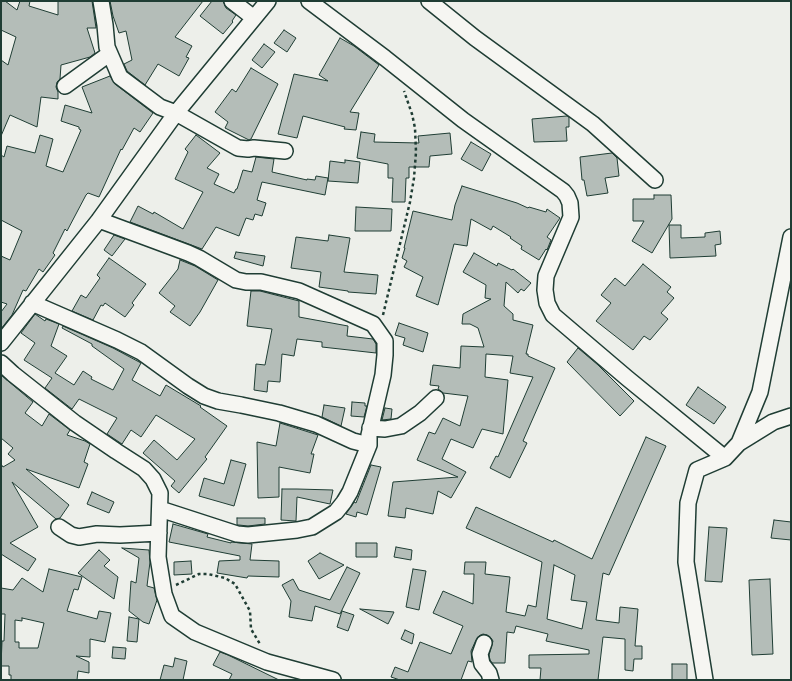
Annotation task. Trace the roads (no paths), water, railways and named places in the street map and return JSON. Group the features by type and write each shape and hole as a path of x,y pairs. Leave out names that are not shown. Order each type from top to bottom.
{"street":[{"path":"101,1 107,47 120,77 160,107 176,113 238,148 254,148 285,152"},
{"path":"232,1 254,18"},
{"path":"1,343 98,220 176,113 268,1"},
{"path":"309,1 385,58 463,120 562,191 570,203 571,217 546,276 545,290 547,303 553,315 725,458"},
{"path":"429,1 475,38 593,124 655,180"},
{"path":"65,86 109,54"},
{"path":"98,220 188,253 236,280 261,282 299,291 373,324 379,331 384,341 385,355 383,375 370,428 369,445 357,477 344,502 336,512 312,527 248,535 237,534 160,509"},
{"path":"739,443 760,392 791,237"},
{"path":"32,303 141,352 188,386 218,401 279,413 316,424 353,441 369,445"},
{"path":"1,363 75,423 144,469 153,479 160,494 158,557 162,586 172,616 195,632 267,662 333,680"},
{"path":"370,428 385,429 401,426 420,413 436,398"},
{"path":"705,680 686,562 688,503 698,470 725,458 739,443 773,422 791,416"},
{"path":"59,527 71,535 79,537 97,534 120,535 159,533"},
{"path":"484,643 480,654 482,664 489,673 491,680"}]}
